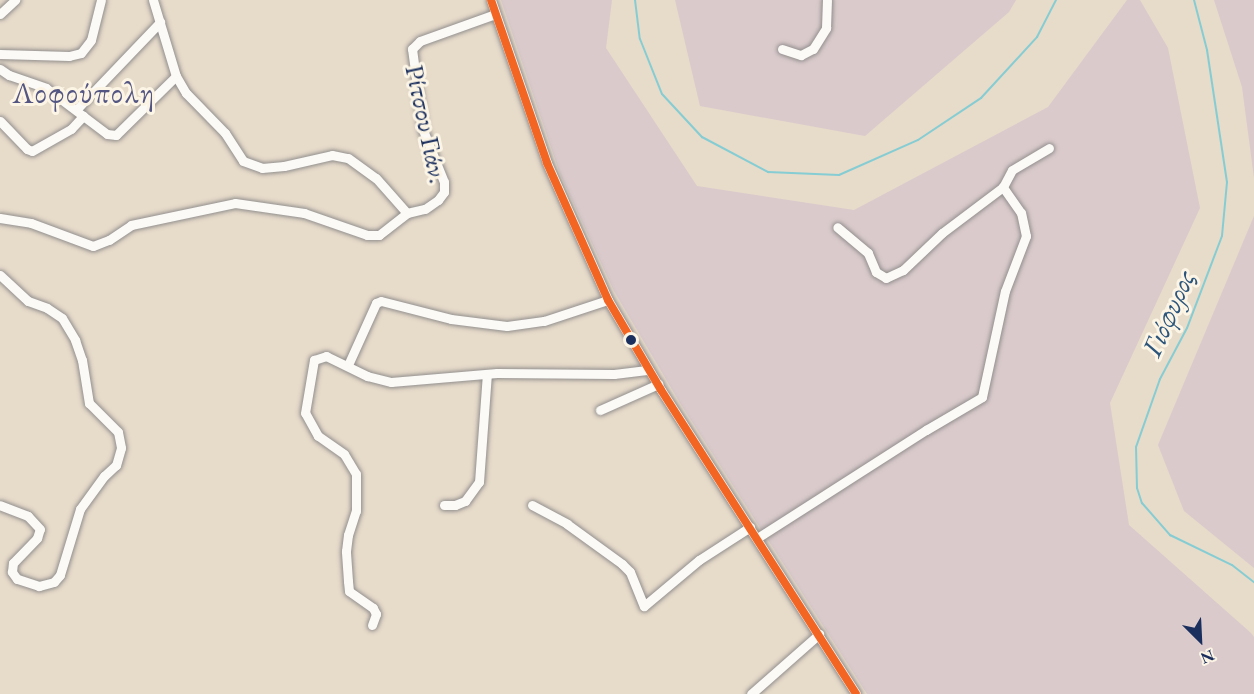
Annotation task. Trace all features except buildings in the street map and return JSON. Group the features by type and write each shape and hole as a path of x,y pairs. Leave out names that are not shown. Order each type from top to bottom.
{"street":[{"path":"0,14 15,0"},
{"path":"0,54 69,56 81,53 91,40 101,0"},
{"name":"Ρίτσου Γιάν.","path":"153,0 176,76 192,99 225,133 243,161 262,168 284,166 332,155 348,158 376,178 407,213 425,209 438,200 444,192 444,182 423,130 412,49 420,40 495,14"},
{"path":"491,0 547,164 608,300 649,370 856,694"},
{"path":"782,49 801,55 813,49 826,28 827,0"},
{"path":"0,121 27,149 32,151 71,129 80,113 160,22"},
{"path":"0,69 9,75 46,88 107,134 116,135 176,76"},
{"path":"837,227 868,253 880,277 893,276 920,255 942,233 1003,187 1012,170 1049,148"},
{"path":"757,538 982,397 1005,291 1026,236 1021,213 1003,187"},
{"path":"0,218 31,223 93,246 109,240 131,225 235,203 304,213 367,235 379,234 407,213"},
{"path":"0,276 28,301 62,318 75,340 82,360 89,403 118,432 121,448 116,465 104,476 80,509 60,575 54,582 39,586 17,579 12,572 13,563 37,538 40,529 28,516 0,505"},
{"path":"348,365 376,303 381,301 451,319 507,326 544,321 608,300"},
{"path":"372,625 376,614 373,608 349,591 346,551 348,535 356,511 356,474 344,454 318,436 305,413 314,360 326,356 367,376 391,382 487,374 614,374 649,370"},
{"path":"444,504 455,505 465,501 479,482 487,374"},
{"path":"600,410 658,384"},
{"path":"531,506 567,524 622,564 630,572 644,606 699,560 750,527"},
{"path":"751,694 819,634"}],"shaded area":[{"path":"501,0 612,0 606,48 697,186 854,210 1048,107 1127,0 1140,0 1168,48 1200,208 1110,403 1129,525 1254,637 1254,694 867,694 680,403 614,291 560,174"},
{"path":"675,0 1016,0 1009,12 865,136 700,106"},
{"path":"1214,0 1254,0 1254,178 1242,87"},
{"path":"1254,216 1254,568 1184,511 1158,445"}],"waterway":[{"name":"Γιόφυρος","path":"635,0 640,39 662,94 702,137 768,172 839,175 918,140 981,98 1037,37 1056,0"},
{"name":"Γιόφυρος","path":"1194,0 1207,50 1227,182 1222,236 1187,328 1160,379 1136,447 1137,488 1142,503 1170,535 1232,565 1254,582"}],"transit line":[{"path":"491,0 547,163 608,300 661,390 856,694"}],"district":[{"name":"Λοφούπολη","path":"84,93"}]}
